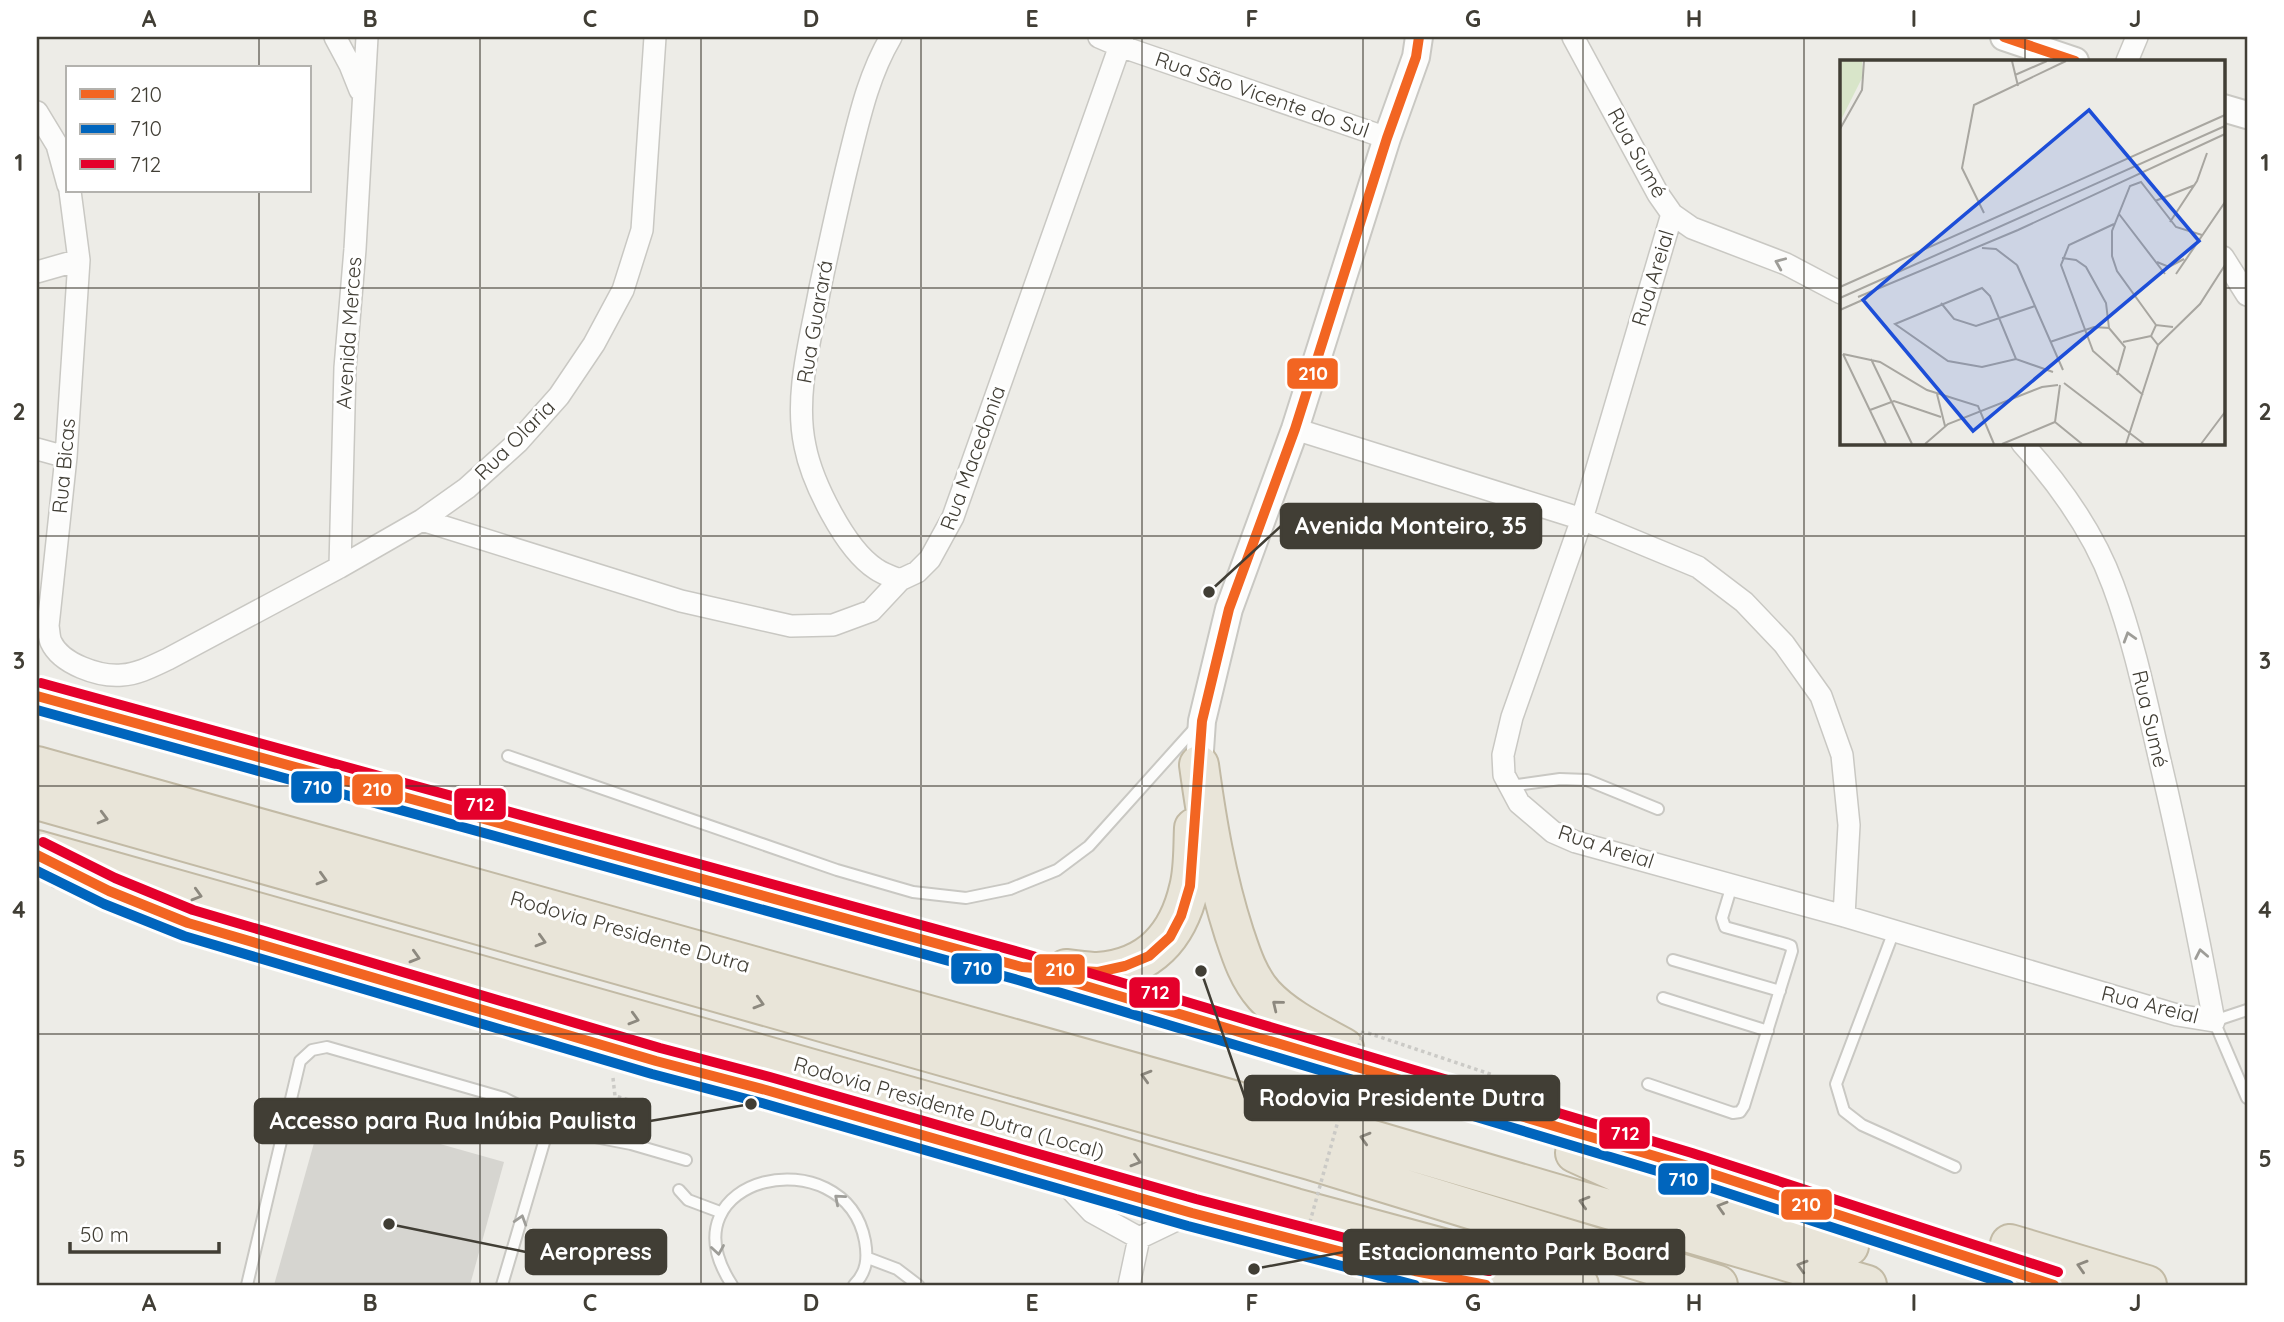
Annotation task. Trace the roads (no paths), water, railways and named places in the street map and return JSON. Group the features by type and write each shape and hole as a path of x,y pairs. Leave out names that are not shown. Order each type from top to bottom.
{"highway":[{"path":"37,696 1022,967 1688,1166 2054,1285"},
{"path":"1022,967 1098,972 1125,966 1149,956 1170,937 1181,916 1190,886 1199,765"},
{"path":"1199,765 1208,832 1220,888 1245,966 1264,995 1297,1022 1398,1078"},
{"name":"Rodovia Presidente Dutra","path":"37,766 1301,1119 1867,1285"},
{"name":"Rodovia Presidente Dutra","path":"37,800 1310,1160 1718,1285"},
{"name":"Rodovia Presidente Dutra (Local)","path":"37,849 1295,1208 1579,1285"},
{"path":"37,855 109,891 188,923 656,1061 1192,1213 1415,1271 1486,1285"},
{"path":"1531,1118 1578,1155 1632,1179 1975,1285"},
{"path":"1688,1166 1841,1195 1899,1209 2147,1285"}],"street":[{"name":"Avenida Merces","path":"335,37 350,65 363,99"},
{"name":"Avenida Merces","path":"340,568 345,368 367,37"},
{"name":"Rua Olaria","path":"140,672 340,568 422,520 467,488 526,433 559,396 594,344 623,290 642,230 655,37"},
{"name":"Rua Guarará","path":"891,37 863,99 830,236 808,350 801,404 804,446 822,498 852,545 875,569 900,580"},
{"name":"Rua São Vicente do Sul","path":"1099,37 1122,42 1387,138"},
{"name":"Rua Sumé","path":"1574,37 1658,194 1672,214 1692,228 1786,264 1840,292"},
{"path":"2004,37 2072,60"},
{"path":"2127,60 2137,37"},
{"name":"Rua Macedonia","path":"422,520 681,601 791,626 833,625 871,611 900,580 917,572 930,559 953,517 1122,42"},
{"path":"1199,765 1202,721 1230,609 1295,429 1387,138 1423,43"},
{"path":"2224,108 2247,116"},
{"path":"37,113 57,145 66,178"},
{"name":"Rua Bicas","path":"70,192 79,260 66,457 48,626 50,641 59,653 73,663 105,675 121,676 140,672"},
{"name":"Rua Areial","path":"1672,214 1581,519 1512,717 1503,755 1504,775 1518,803 1553,832 1565,837 2177,1015 2214,1021"},
{"path":"2224,259 2247,295"},
{"path":"37,272 79,260"},
{"path":"1295,429 1581,519 1698,567 1744,602 1784,645 1821,696 1842,755 1849,825 1844,916"},
{"name":"Rua Sumé","path":"2023,444 2046,470 2091,537 2113,584 2143,686 2183,859 2214,1021"},
{"path":"37,449 66,457"},
{"path":"1056,1174 1093,1212 1139,1238"},
{"path":"1139,1238 1192,1213"},
{"path":"1129,1285 1139,1238"}],"lane":[{"path":"508,756 837,870 913,892 966,898 1010,889 1057,870 1089,846 1202,721"},
{"path":"1510,786 1560,779 1587,780 1658,809"},
{"path":"1648,1084 1733,1113 1740,1112 1744,1106 1793,951 1791,946 1725,927 1722,918 1732,885"},
{"path":"1894,931 1836,1083 1844,1111 1862,1125 1955,1167"},
{"path":"1673,960 1780,991"},
{"path":"1663,999 1768,1031"},
{"path":"2247,1010 2214,1021 2247,1098"},
{"path":"247,1285 300,1061 312,1050 327,1047 504,1098 574,1133 631,1144 686,1160"},
{"path":"502,1285 550,1122"},
{"path":"732,1285 719,1261 715,1237 720,1212 738,1194 760,1182 785,1178 810,1181 833,1192 852,1210 864,1233 868,1258 855,1285"},
{"path":"679,1190 688,1200 720,1212"},
{"path":"868,1258 897,1269 918,1285"}],"place":[{"name":"Avenida Monteiro, 35","path":"1209,592"},
{"name":"Rodovia Presidente Dutra","path":"1201,971"},
{"name":"Accesso para Rua Inúbia Paulista","path":"751,1104"},
{"name":"Aeropress","path":"389,1224"},
{"name":"Estacionamento Park Board","path":"1254,1269"}]}
